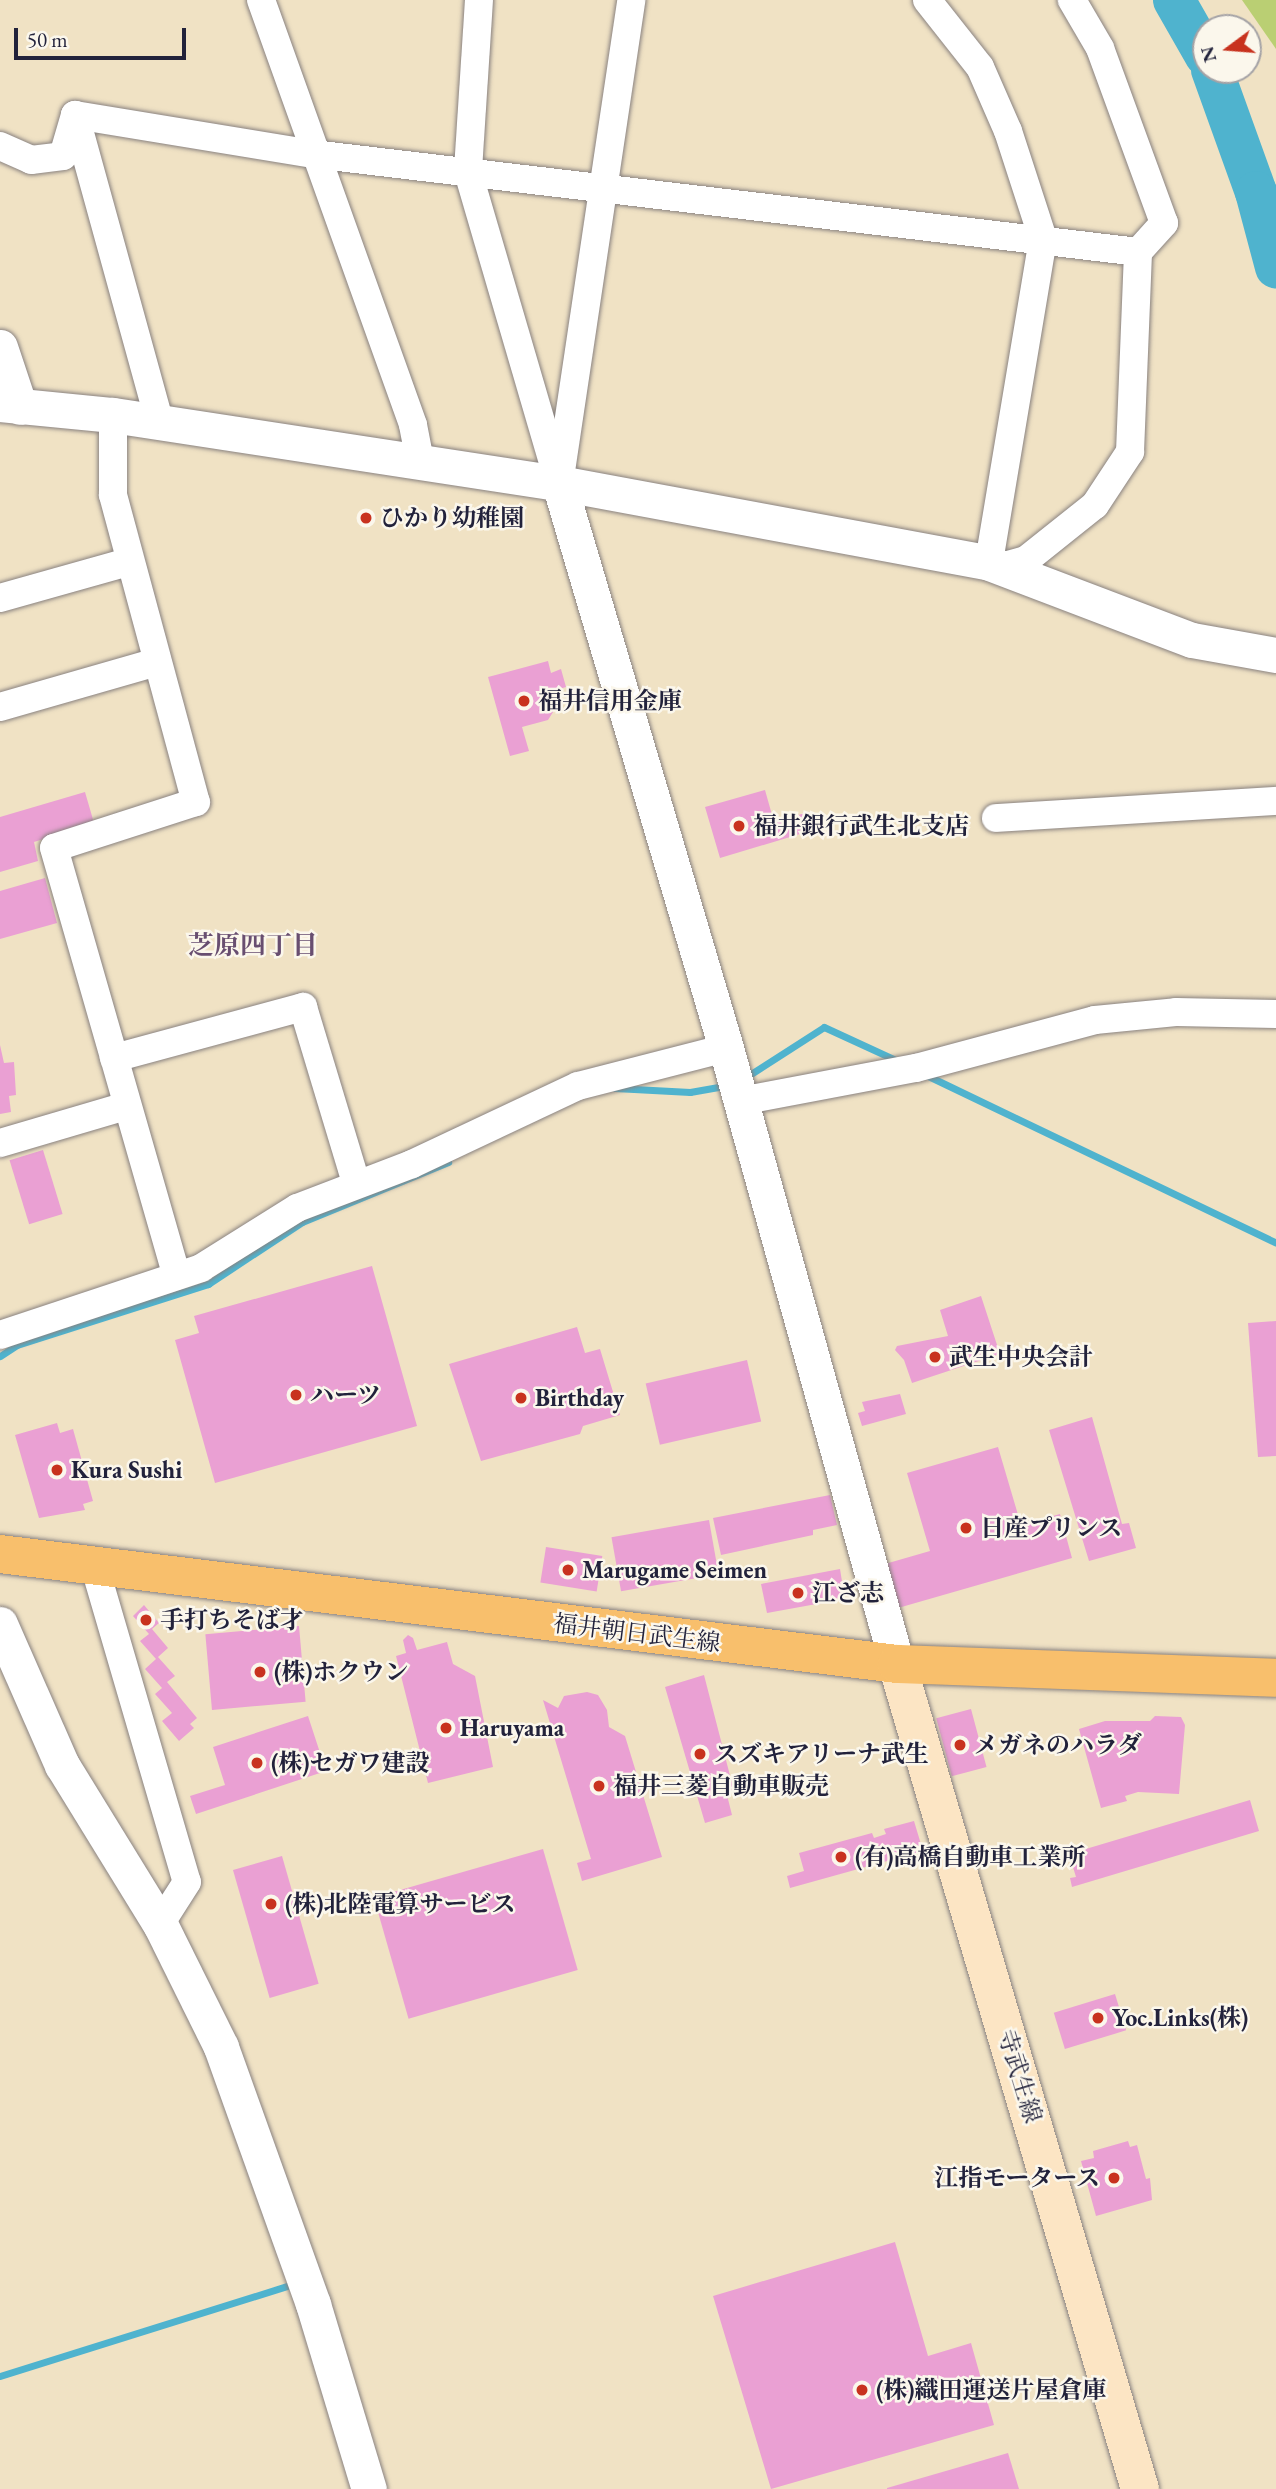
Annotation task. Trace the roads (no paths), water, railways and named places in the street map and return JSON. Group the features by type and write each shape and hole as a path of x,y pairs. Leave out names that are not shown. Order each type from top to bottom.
{"main road":[{"name":"福井朝日武生線","path":"0,1554 95,1568 897,1664 1276,1678"},
{"name":"寺武生線","path":"897,1664 1140,2489"}],"street":[{"path":"261,0 313,154 413,425 420,462"},
{"path":"479,0 468,172 726,1048 897,1664"},
{"path":"559,483 600,188 631,0"},
{"path":"927,0 980,67 1008,131 1043,239 995,565"},
{"path":"995,565 1026,560 1095,505 1130,452 1138,252 1164,223 1100,48 1072,0"},
{"path":"75,115 313,154 1138,252"},
{"path":"0,146 31,160 63,156 75,115"},
{"path":"75,115 160,423"},
{"path":"0,347 10,405 113,415 559,483 995,565 1192,640 1276,655"},
{"path":"113,415 113,495 128,562 196,802 54,848 177,1276"},
{"path":"0,598 128,562"},
{"path":"0,707 158,662"},
{"path":"996,818 1276,801"},
{"path":"114,1058 303,1007 356,1182"},
{"path":"741,1101 916,1068 1095,1020 1176,1012 1276,1014"},
{"path":"0,1335 201,1268 297,1208 356,1182 412,1164 578,1086 726,1048"},
{"path":"0,1143 126,1106"},
{"path":"95,1568 187,1882 160,1924"},
{"path":"0,1623 62,1765 160,1924 221,2047 267,2171 369,2489"}],"waterway":[{"path":"1174,0 1192,32"},
{"path":"1217,84 1256,192 1276,267"},
{"path":"743,1079 824,1027 900,1062"},
{"path":"924,1074 1276,1243"},
{"path":"615,1088 690,1092 725,1086"},
{"path":"0,1356 17,1345 208,1284 302,1222 448,1162"},
{"path":"0,2376 293,2284"}],"place":[{"name":"ひかり幼稚園","path":"366,518"},
{"name":"福井信用金庫","path":"524,701"},
{"name":"福井銀行武生北支店","path":"739,826"},
{"name":"武生中央会計","path":"935,1357"},
{"name":"ハーツ","path":"296,1395"},
{"name":"Birthday","path":"521,1398"},
{"name":"Kura Sushi","path":"57,1470"},
{"name":"日産プリンス","path":"966,1528"},
{"name":"Marugame Seimen","path":"568,1570"},
{"name":"江ざ志","path":"798,1593"},
{"name":"手打ちそば才","path":"146,1620"},
{"name":"(株)ホクウン","path":"260,1672"},
{"name":"Haruyama","path":"446,1728"},
{"name":"メガネのハラダ","path":"960,1745"},
{"name":"スズキアリーナ武生","path":"700,1754"},
{"name":"(株)セガワ建設","path":"257,1763"},
{"name":"福井三菱自動車販売","path":"599,1786"},
{"name":"(有)高橋自動車工業所","path":"841,1857"},
{"name":"(株)北陸電算サービス","path":"271,1904"},
{"name":"Yoc.Links(株)","path":"1098,2018"},
{"name":"江指モータース","path":"1114,2178"},
{"name":"(株)織田運送片屋倉庫","path":"862,2390"}],"district":[{"name":"芝原四丁目","path":"253,946"}]}
